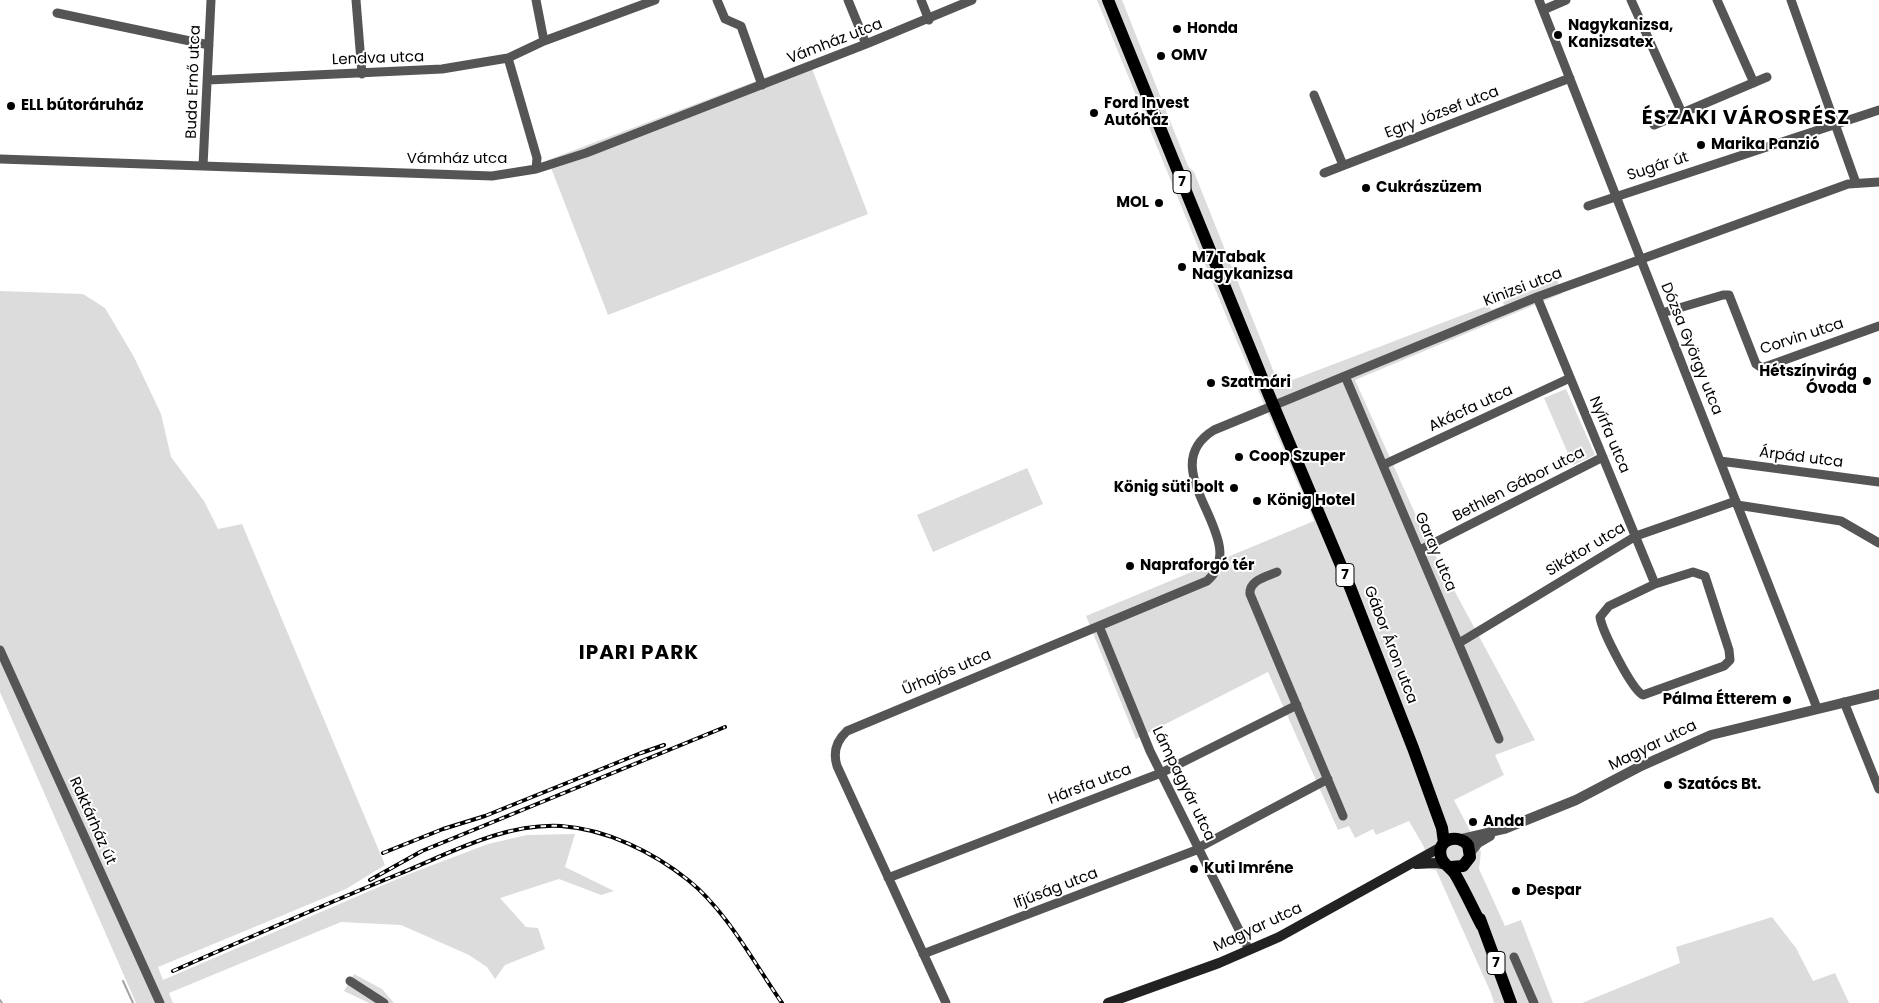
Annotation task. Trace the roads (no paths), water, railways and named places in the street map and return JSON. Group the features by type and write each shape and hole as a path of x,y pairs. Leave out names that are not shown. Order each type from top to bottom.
{"main road":[{"name":"Gábor Áron utca","path":"1108,0 1273,405 1350,587 1442,828 1442,845"},
{"name":"Gábor Áron utca","path":"1413,748 1449,825 1459,838"},
{"path":"1442,845 1450,839 1459,838"},
{"name":"7","path":"1459,838 1468,845 1466,877 1511,1003"},
{"name":"7","path":"1442,845 1441,857 1449,866 1482,926"},
{"name":"Magyar utca","path":"1108,1003 1249,950 1304,925 1442,845"},
{"path":"1449,866 1460,867 1468,858"},
{"name":"Magyar utca","path":"1412,864 1437,863 1449,866"}],"street":[{"name":"Buda Ernő utca","path":"203,166 211,0"},
{"path":"356,0 362,74"},
{"path":"536,0 544,41"},
{"name":"Lendva utca","path":"208,80 428,71 508,58 544,41 655,0"},
{"path":"717,0 725,19 741,26 762,85"},
{"path":"848,0 866,44"},
{"path":"921,0 929,20"},
{"name":"Vámház utca","path":"0,159 492,176 536,169 586,153 762,85 929,20 972,0"},
{"name":"Dózsa György utca","path":"1539,0 1817,708"},
{"path":"1543,10 1566,0"},
{"path":"1631,0 1682,113"},
{"path":"1717,0 1754,83"},
{"path":"1791,0 1856,183"},
{"path":"57,14 209,45"},
{"path":"508,58 537,158 536,169"},
{"name":"Egry József utca","path":"1324,173 1570,78"},
{"path":"1654,125 1767,78"},
{"path":"1314,95 1343,165"},
{"name":"Sugár út","path":"1588,206 1879,110"},
{"name":"Kinizsi utca","path":"1193,452 1201,440 1214,430 1537,297 1848,184 1879,182"},
{"name":"Corvin utca","path":"1662,313 1723,295 1729,295 1756,364 1762,368 1879,326"},
{"name":"Nyírfa utca","path":"1537,297 1655,584"},
{"name":"Garay utca","path":"1345,376 1499,739"},
{"name":"Akácfa utca","path":"1383,465 1570,378"},
{"name":"Űrhajós utca","path":"946,1003 836,761 837,744 843,735 858,725 1207,581 1218,567 1220,550 1194,476 1191,458 1193,452"},
{"name":"Bethlen Gábor utca","path":"1420,550 1603,457"},
{"name":"Árpád utca","path":"1720,461 1879,482"},
{"name":"Sikátor utca","path":"1459,643 1636,536 1736,503 1841,521 1879,543"},
{"path":"1277,572 1253,584 1249,591 1343,816"},
{"path":"1693,572 1705,576 1730,656 1724,666 1643,695 1636,690 1626,674 1600,618 1609,606 1655,584 1693,572"},
{"name":"Lámpagyár utca","path":"1099,626 1160,773 1249,950"},
{"name":"Raktárház út","path":"0,650 160,1003"},
{"name":"Magyar utca","path":"1468,858 1478,843 1504,828 1586,796 1639,767 1698,740 1817,708 1879,694"},
{"path":"1844,702 1879,789"},
{"name":"Hársfa utca","path":"888,878 1160,773 1297,705"},
{"name":"Ifjúság utca","path":"923,954 1199,848 1328,779"},
{"name":"Magyar utca","path":"1459,838 1504,828"},
{"path":"1514,956 1534,1003"},
{"path":"350,981 384,1003"}],"waterway":[{"path":"123,981 133,1003"}],"railway":[{"path":"370,880 422,851 725,727"},
{"path":"383,853 443,829 485,816 664,745"},
{"path":"173,971 478,841 519,829 561,826 578,828 612,837 660,860 688,880 715,906 739,938 782,1003"}],"place":[{"name":"Honda","path":"1177,29"},
{"name":"Nagykanizsa, Kanizsatex","path":"1558,35"},
{"name":"OMV","path":"1161,56"},
{"name":"ELL bútoráruház","path":"11,106"},
{"name":"Ford Invest Autóház","path":"1094,113"},
{"name":"Marika Panzió","path":"1701,145"},
{"name":"Cukrászüzem","path":"1366,188"},
{"name":"MOL","path":"1159,203"},
{"name":"M7 Tabak Nagykanizsa","path":"1182,267"},
{"name":"Hétszínvirág Óvoda","path":"1867,381"},
{"name":"Szatmári","path":"1211,383"},
{"name":"Coop Szuper","path":"1239,457"},
{"name":"König süti bolt","path":"1234,488"},
{"name":"König Hotel","path":"1257,501"},
{"name":"Napraforgó tér","path":"1130,566"},
{"name":"Pálma Étterem","path":"1787,700"},
{"name":"Szatócs Bt.","path":"1668,785"},
{"name":"Anda","path":"1473,822"},
{"name":"Kuti Imréne","path":"1194,869"},
{"name":"Despar","path":"1516,891"}],"district":[{"name":"ÉSZAKI VÁROSRÉSZ","path":"1746,119"},
{"name":"IPARI PARK","path":"639,654"}]}
